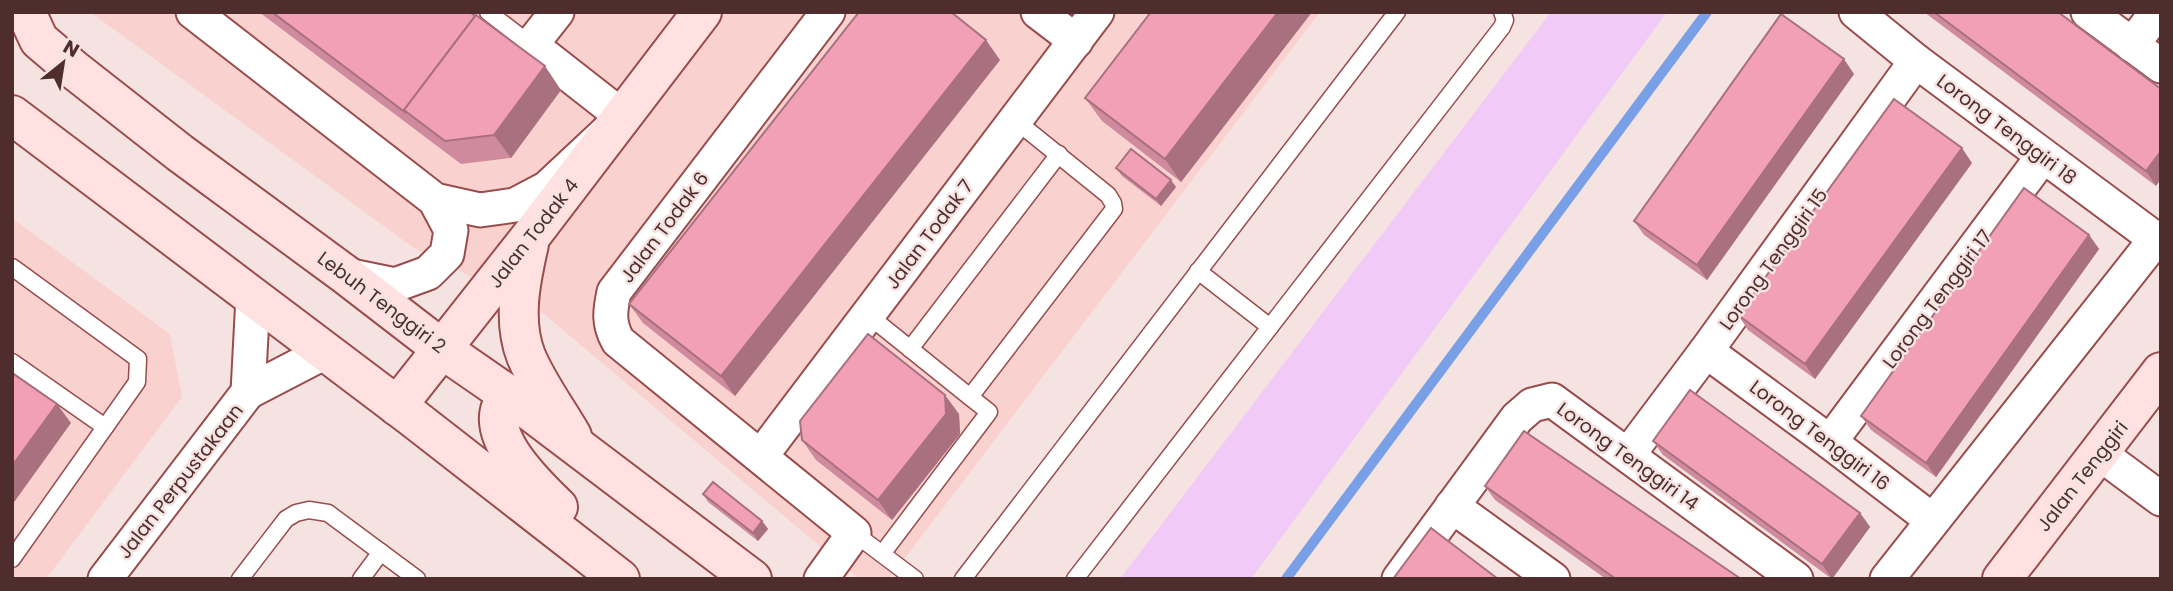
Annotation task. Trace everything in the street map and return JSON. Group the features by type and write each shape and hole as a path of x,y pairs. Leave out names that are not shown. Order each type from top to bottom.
{"street":[{"name":"Lebuh Tenggiri 2","path":"26,12 39,40 180,153 442,349 510,396 752,579"},
{"path":"193,12 435,200 451,230 447,254 428,273 395,285 346,275"},
{"path":"435,200 480,209 515,205 547,188 623,117 531,46 557,12"},
{"name":"Jalan Todak 4","path":"397,406 702,12"},
{"name":"Jalan Todak 6","path":"828,12 614,292 609,314 612,330 618,341 854,533"},
{"path":"1038,12 1076,41"},
{"name":"Jalan Todak 7","path":"761,456 1097,12"},
{"name":"Lorong Tenggiri 18","path":"1856,12 1916,61 2158,242"},
{"path":"2088,12 2161,66"},
{"path":"2132,45 2157,12"},
{"name":"Lorong Tenggiri 15","path":"1628,455 1916,61"},
{"path":"12,115 397,406 620,579"},
{"name":"Lorong Tenggiri 17","path":"1830,442 2043,156"},
{"path":"531,236 521,277 519,324 526,355 580,450"},
{"path":"1887,579 2158,242"},
{"name":"Jalan Perpustakaan","path":"105,579 248,392 253,297"},
{"name":"Lorong Tenggiri 16","path":"1706,351 1932,520"},
{"path":"248,392 325,352"},
{"name":"Jalan Tenggiri","path":"2002,579 2161,372"},
{"path":"510,396 500,410 500,430 511,453 531,482 633,579"},
{"name":"Lorong Tenggiri 14","path":"1399,579 1517,418 1532,405 1552,400 1796,579"},
{"path":"2099,453 2161,499"},
{"path":"1452,506 1553,579"},
{"path":"821,579 854,533"}],"lane":[{"path":"488,12 531,46"},
{"path":"963,579 1397,12"},
{"path":"1075,579 1502,27 1506,20 1502,12"},
{"path":"970,397 1114,209 1108,194 1015,120"},
{"path":"910,349 1059,154"},
{"path":"12,267 138,359 138,382 12,559"},
{"path":"1198,271 1270,327"},
{"path":"868,315 989,412 882,554"},
{"path":"12,362 106,427"},
{"path":"240,579 286,519 309,510 328,513 416,579"},
{"path":"854,533 915,579"},
{"path":"361,579 381,552"}],"shaded area":[{"path":"90,12 1320,12 889,579 859,579 545,315 411,246"},
{"path":"1551,12 1667,12 1251,579 1120,579"},
{"path":"12,218 170,334 182,397 46,579 12,579"}],"building":[{"path":"272,12 470,12 475,16 404,110 406,113"},
{"path":"859,12 951,12 986,40 721,376 629,304"},
{"path":"1151,12 1278,12 1165,159 1085,98"},
{"path":"1934,12 2058,12 2161,89 2161,151 2146,171"},
{"path":"1781,14 1844,59 1697,265 1634,221"},
{"path":"476,15 545,66 494,135 445,141 404,110"},
{"path":"1894,99 1962,148 1805,364 1738,315"},
{"path":"1131,149 1171,180 1156,199 1116,168"},
{"path":"2024,188 2089,235 1926,463 1861,416"},
{"path":"868,334 945,395 946,414 878,500 802,440 800,421"},
{"path":"12,373 57,404 12,466"},
{"path":"1690,390 1860,513 1822,564 1653,441"},
{"path":"1524,431 1741,579 1616,579 1485,486"},
{"path":"713,482 762,521 753,533 703,494"},
{"path":"1431,528 1498,579 1393,579"}],"waterway":[{"path":"1286,579 1707,12"}]}
